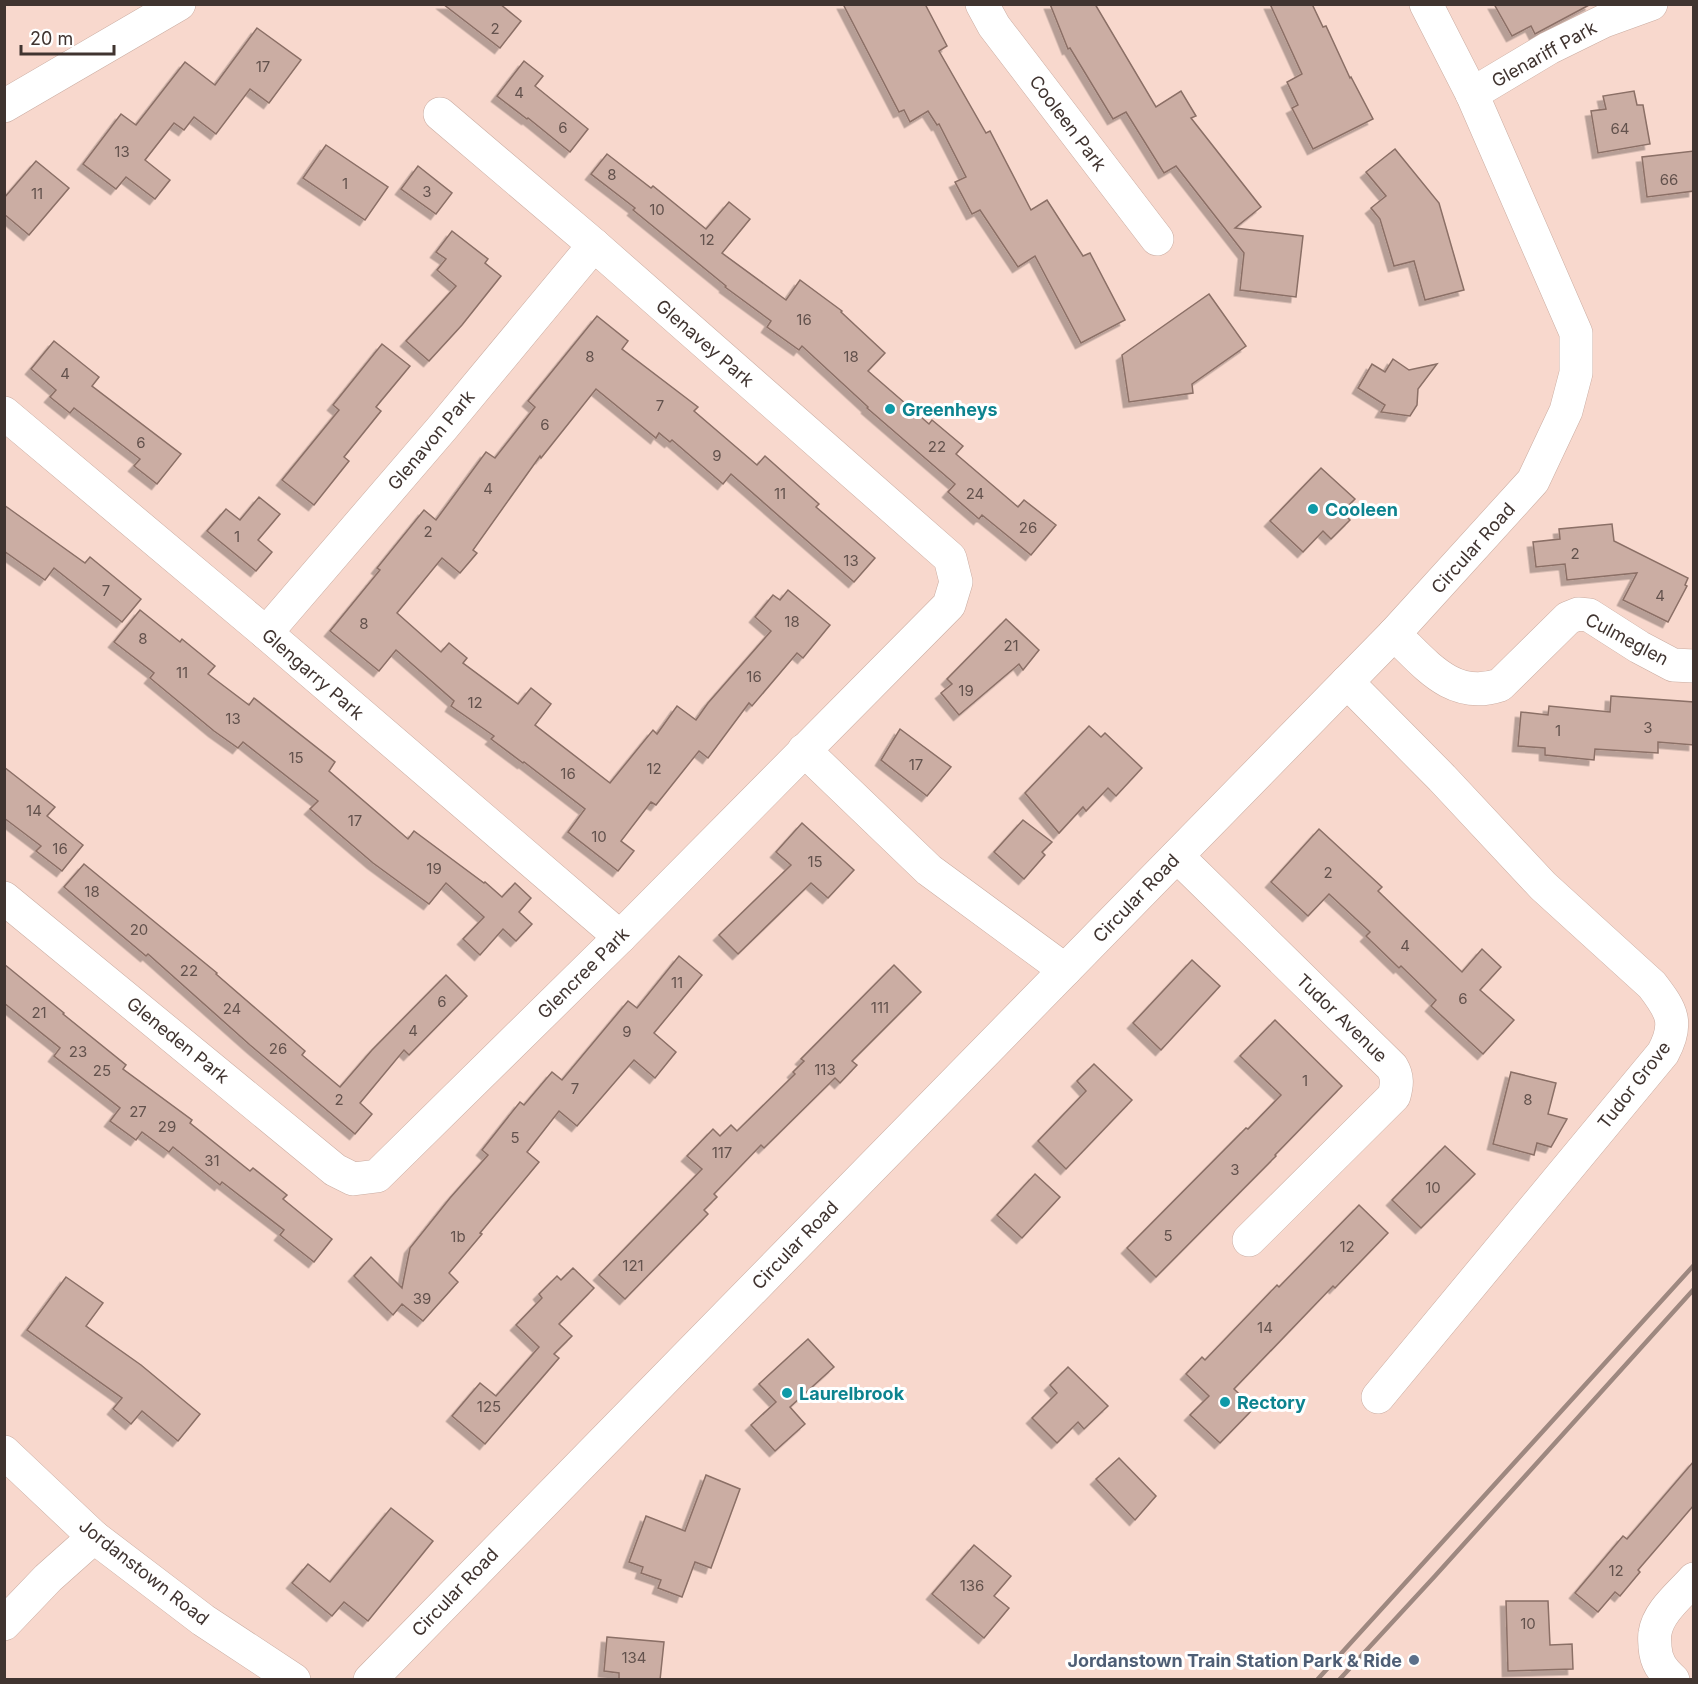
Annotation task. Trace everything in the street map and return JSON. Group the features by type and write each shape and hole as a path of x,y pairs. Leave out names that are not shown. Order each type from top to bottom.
{"street":[{"path":"4,106 179,4"},
{"name":"Cooleen Park","path":"982,4 993,26 1157,239"},
{"name":"Circular Road","path":"370,1680 1394,634 1533,482 1566,411 1576,373 1576,333 1472,94 1426,4"},
{"name":"Glenariff Park","path":"1472,94 1549,48 1604,21 1651,4"},
{"name":"Glenavey Park","path":"440,114 594,245 950,558 956,582"},
{"name":"Glenavon Park","path":"266,633 443,427 594,245"},
{"name":"Glengarry Park","path":"4,413 266,633 621,937"},
{"name":"Glencree Park","path":"354,1179 377,1176 621,937 949,605 956,582"},
{"name":"Culmeglen","path":"1394,634 1449,682 1475,690 1500,686 1568,618 1578,614 1588,615 1673,665 1694,666"},
{"name":"Tudor Grove","path":"1347,682 1442,778 1543,886 1652,985 1665,1003 1672,1020 1671,1037 1663,1053 1378,1397"},
{"path":"804,750 929,870 1065,970"},
{"name":"Tudor Avenue","path":"1177,856 1396,1073 1394,1096 1249,1239"},
{"name":"Gleneden Park","path":"4,898 335,1170 354,1179"},
{"name":"Jordanstown Road","path":"4,1452 94,1537 203,1620 294,1680"},
{"path":"4,1624 48,1578 94,1537"},
{"path":"1673,1680 1662,1670 1655,1653 1655,1633 1667,1609 1694,1580"}],"building":[{"path":"443,4 500,4 521,21 500,48"},
{"path":"843,4 925,4 947,46 939,51 986,133 990,131 1031,210 1047,200 1083,256 1090,253 1125,320 1081,343 1035,256 1018,267 980,210 972,214 955,182 966,177 939,124 937,125 928,111 910,122 904,110 899,112"},
{"path":"1050,4 1095,4 1156,107 1181,91 1196,116 1191,118 1261,207 1235,228 1303,236 1296,297 1240,290 1244,253 1176,166 1164,173 1126,112 1113,119 1070,48 1068,49"},
{"path":"1270,4 1312,4 1323,27 1326,26 1350,78 1373,119 1313,149 1292,108 1298,105 1287,82 1302,74"},
{"path":"1494,4 1591,4 1535,34 1531,26 1512,36"},
{"path":"257,28 301,60 269,103 250,89 216,134 194,117 184,130 174,123 145,160 170,180 155,199 126,177 116,189 83,164 121,114 136,125 185,62 215,85"},
{"path":"524,61 543,76 535,86 588,129 570,152 497,96"},
{"path":"1634,91 1637,105 1643,105 1650,144 1598,153 1591,111 1606,109 1603,96"},
{"path":"326,145 388,187 365,220 303,178"},
{"path":"1395,149 1439,203 1464,290 1425,300 1414,261 1394,266 1380,219 1371,208 1386,196 1366,172"},
{"path":"1694,151 1694,191 1647,197 1642,157"},
{"path":"607,154 651,188 653,186 706,229 729,202 750,219 722,253 786,300 800,280 842,311 885,353 868,371 929,424 932,420 963,446 956,454 1018,507 1024,500 1056,525 1031,555 982,515 979,519 948,492 955,484 867,408 802,346 799,350 767,327 771,321 725,287 633,210 635,208 591,174"},
{"path":"36,161 69,188 29,235 4,214 4,198"},
{"path":"418,166 452,193 436,214 401,189"},
{"path":"452,231 488,259 485,263 501,276 462,325 429,361 406,341 456,286 437,270 446,259 436,252"},
{"path":"1209,294 1246,346 1192,384 1193,393 1129,402 1122,355"},
{"path":"597,316 628,341 622,349 698,407 694,411 757,465 765,456 819,504 816,507 875,558 854,582 731,474 723,484 672,440 670,442 659,433 656,438 596,389 541,458 540,456 473,550 477,553 460,573 442,558 397,613 441,652 449,643 467,658 463,663 518,704 531,688 551,704 535,725 610,783 653,730 657,734 677,706 696,720 771,631 755,617 773,595 780,600 788,590 830,625 803,658 797,653 752,706 749,703 708,758 699,751 656,805 651,802 621,841 634,851 618,871 568,832 585,809 491,739 494,736 451,706 454,701 396,650 379,671 330,631 380,570 377,568 424,510 436,520 486,452 495,458 535,407 528,401"},
{"path":"54,341 99,377 92,386 181,454 157,484 134,466 140,459 74,408 70,413 50,397 56,390 31,369"},
{"path":"382,344 410,366 376,407 381,411 344,457 349,461 314,505 282,480 339,410 333,405"},
{"path":"1393,359 1409,370 1437,364 1418,389 1417,405 1410,416 1381,412 1385,405 1358,388 1372,364 1385,372"},
{"name":"Cooleen","path":"1321,468 1355,499 1342,512 1350,520 1331,539 1323,531 1303,552 1270,521"},
{"path":"259,497 280,514 258,540 272,552 256,571 207,531 226,509 240,520"},
{"path":"4,505 85,563 90,557 141,599 122,622 54,568 45,580 4,551"},
{"path":"1612,524 1614,541 1688,578 1685,585 1687,586 1668,622 1623,600 1637,573 1567,580 1565,564 1536,567 1533,542 1560,539 1559,529"},
{"path":"140,610 180,642 182,639 215,666 208,674 249,705 254,698 335,762 329,771 408,839 414,831 485,882 502,897 515,883 531,898 519,912 532,924 516,941 503,929 480,955 463,939 484,917 446,883 429,904 373,863 310,809 318,801 243,742 238,748 214,731 150,678 154,673 114,642"},
{"path":"1006,619 1039,650 1023,670 1019,664 959,715 941,693 952,684 947,679"},
{"path":"1611,696 1694,702 1694,745 1658,742 1658,753 1595,749 1594,760 1545,755 1545,748 1518,746 1521,712 1548,715 1549,706 1610,712"},
{"path":"1089,726 1101,737 1105,733 1142,768 1116,796 1108,788 1086,811 1083,807 1059,833 1025,793"},
{"path":"900,729 951,767 927,796 881,760"},
{"path":"4,767 55,807 47,816 83,845 62,871 36,851 41,846 4,818"},
{"path":"1023,820 1052,842 1042,852 1045,855 1024,879 994,852"},
{"path":"802,823 854,870 828,898 811,883 738,954 719,935 791,865 776,852"},
{"path":"1319,829 1382,887 1378,891 1462,972 1482,949 1501,967 1480,990 1514,1020 1483,1054 1431,1006 1436,1000 1366,936 1370,932 1329,894 1308,916 1271,882"},
{"path":"84,864 217,973 305,1051 302,1055 340,1087 372,1050 446,975 467,996 409,1055 404,1050 360,1103 372,1114 355,1134 148,954 146,956 64,887"},
{"path":"679,956 702,975 654,1033 676,1052 655,1078 634,1060 577,1126 559,1111 527,1152 539,1162 449,1273 458,1282 423,1321 402,1304 393,1315 354,1276 371,1257 402,1288 410,1248 488,1155 482,1150 520,1102 524,1105 552,1072 562,1080 628,1001 637,1008"},
{"path":"1192,960 1220,986 1161,1050 1133,1023"},
{"path":"4,964 126,1065 123,1069 192,1120 190,1123 250,1171 253,1168 287,1195 283,1199 332,1239 314,1262 280,1235 284,1230 222,1182 220,1185 173,1147 169,1152 142,1132 136,1140 110,1121 120,1108 54,1056 60,1048 4,1003"},
{"path":"894,965 921,992 852,1061 857,1065 840,1083 835,1078 764,1148 761,1145 714,1194 717,1197 704,1210 708,1214 625,1299 599,1275 702,1169 687,1156 713,1129 720,1136 731,1125 737,1131 795,1074 793,1072 804,1061 801,1059"},
{"path":"1275,1020 1342,1086 1156,1277 1127,1248 1281,1095 1240,1056"},
{"path":"1094,1064 1132,1100 1066,1169 1038,1141 1086,1091 1077,1081"},
{"path":"1511,1072 1556,1083 1548,1114 1567,1119 1551,1147 1537,1143 1534,1155 1493,1144"},
{"path":"1445,1146 1475,1174 1421,1228 1392,1200"},
{"path":"1035,1174 1060,1197 1022,1238 997,1215"},
{"path":"1359,1205 1388,1233 1335,1288 1333,1286 1234,1389 1254,1408 1220,1443 1190,1415 1209,1396 1186,1374 1202,1357 1205,1360"},
{"path":"573,1268 594,1288 559,1324 572,1336 554,1354 559,1358 485,1444 452,1416 480,1383 496,1396 539,1347 516,1325 542,1298 539,1294 557,1276 561,1280"},
{"path":"66,1277 103,1303 86,1326 141,1365 200,1414 178,1441 142,1411 131,1424 113,1409 122,1398 27,1330"},
{"name":"Laurelbrook","path":"808,1339 834,1367 790,1407 805,1424 775,1451 751,1425 776,1402 759,1384"},
{"path":"1068,1367 1108,1406 1084,1429 1078,1422 1057,1443 1032,1418 1057,1393 1050,1385"},
{"path":"1119,1458 1156,1496 1135,1520 1096,1479"},
{"path":"1694,1461 1694,1505 1638,1570 1640,1572 1620,1596 1615,1592 1598,1612 1575,1593 1623,1536 1627,1539"},
{"path":"706,1475 740,1489 711,1568 695,1562 682,1597 658,1588 661,1580 641,1573 643,1567 629,1562 646,1516 685,1531"},
{"path":"391,1508 433,1541 368,1621 344,1602 332,1616 292,1583 308,1564 330,1582"},
{"path":"974,1545 1011,1576 994,1596 1009,1608 984,1638 932,1594"},
{"path":"1506,1601 1548,1601 1550,1645 1572,1644 1573,1669 1508,1671"},
{"path":"607,1637 664,1642 660,1680 619,1680 619,1673 604,1671"}],"railway":[{"path":"1317,1680 1694,1265"},
{"path":"1339,1680 1694,1289"}],"place":[{"name":"Greenheys","path":"890,409"},
{"name":"Cooleen","path":"1313,509"},
{"name":"Laurelbrook","path":"787,1393"},
{"name":"Rectory","path":"1225,1402"},
{"name":"Jordanstown Train Station Park & Ride","path":"1414,1660"}]}
